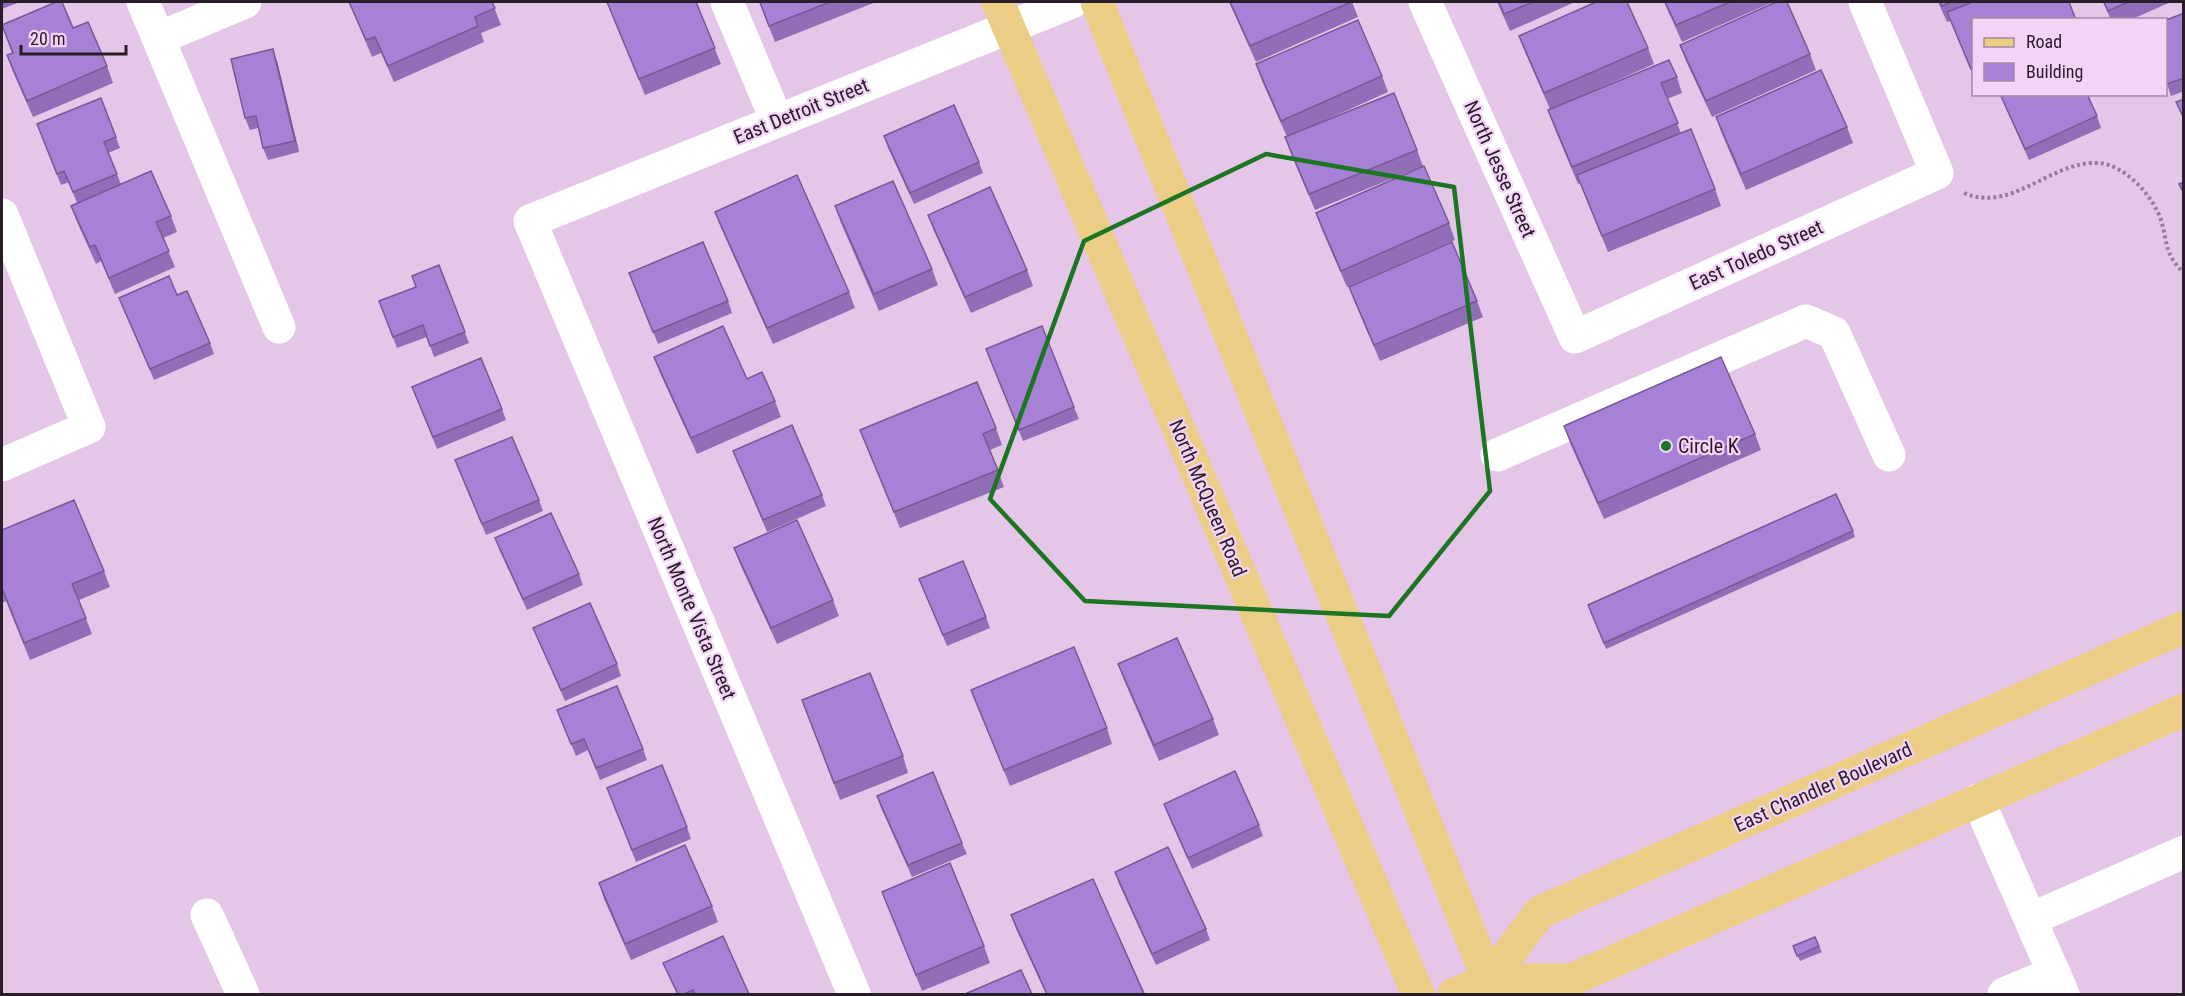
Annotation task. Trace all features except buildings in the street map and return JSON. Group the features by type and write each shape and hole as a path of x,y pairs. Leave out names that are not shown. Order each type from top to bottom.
{"main road":[{"path":"1097,2 1491,987"},
{"name":"North McQueen Road","path":"1003,14 1418,994"},
{"name":"East Chandler Boulevard","path":"1491,987 1540,912 2184,627"},
{"path":"1454,994 1491,987 1571,980 2184,710"}],"street":[{"path":"144,2 279,327"},
{"path":"159,38 245,2"},
{"path":"727,2 777,121"},
{"name":"East Detroit Street","path":"530,221 777,121 1003,14 1072,2"},
{"name":"North Jesse Street","path":"1425,2 1575,337"},
{"path":"1865,2 1934,175"},
{"name":"East Toledo Street","path":"1575,337 1934,175"},
{"path":"2,215 89,427 2,465"},
{"name":"North Monte Vista Street","path":"530,221 854,994"},
{"path":"1497,455 1806,321 1834,333 1889,455"},
{"path":"1978,800 2059,984 2004,994"},
{"path":"2031,919 2184,852"},
{"path":"207,915 243,994"}],"path":[{"path":"1934,175 1981,199 2013,193 2081,166 2099,163 2116,168 2129,176 2152,204 2161,218 2168,253 2184,273"}],"highlighted area":[{"path":"1266,154 1454,187 1490,491 1389,616 1085,601 990,499 1084,241"}],"place":[{"name":"Circle K","path":"1666,446"}]}
